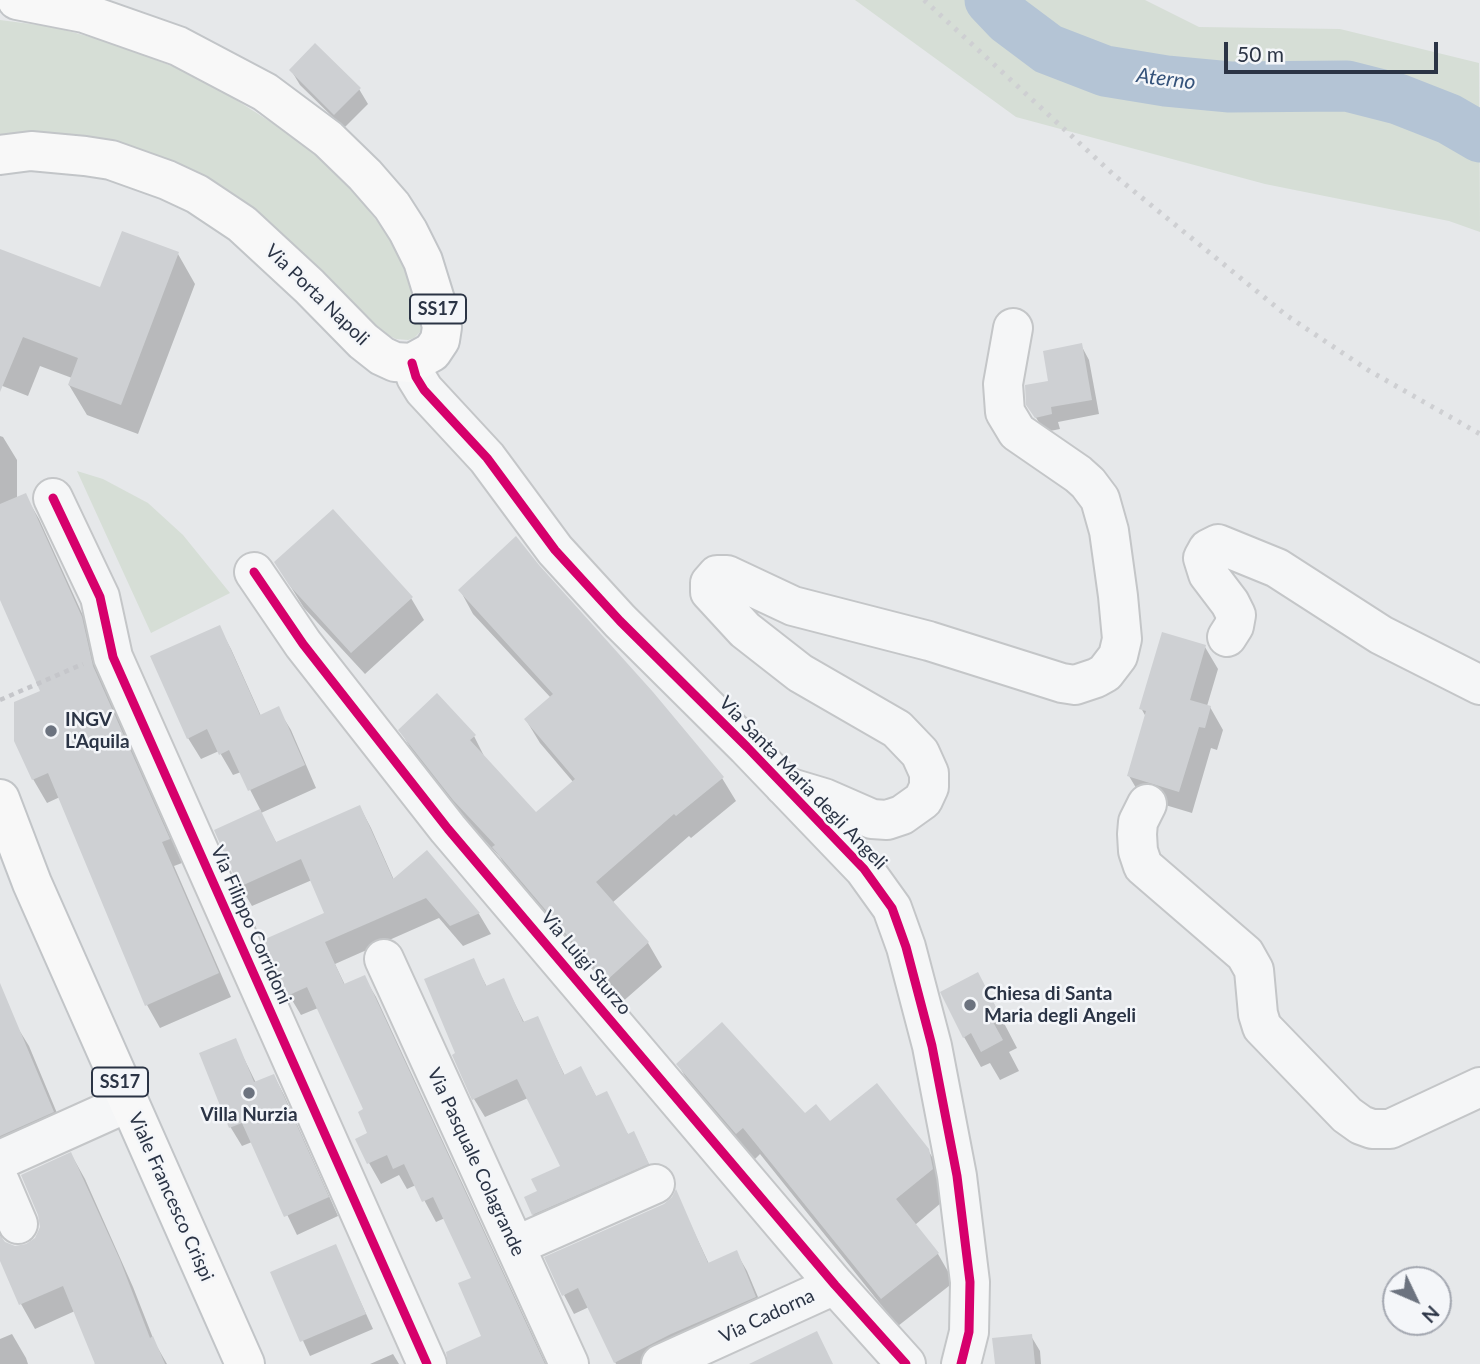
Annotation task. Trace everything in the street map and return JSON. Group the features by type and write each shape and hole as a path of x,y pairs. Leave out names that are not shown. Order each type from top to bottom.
{"main road":[{"name":"SS17","path":"17,0 107,20 201,56 265,93 342,152 401,219 430,280 441,320 441,334 432,352 412,363"},
{"name":"Via Porta Napoli","path":"0,155 31,151 59,152 111,160 197,194 242,224 266,245 376,352 395,362 412,363"},
{"name":"Viale Francesco Crispi","path":"0,799 32,883 245,1364"}],"street":[{"path":"784,786 824,798 872,818 887,820 902,815 923,800 929,787 929,773 920,753 897,729 800,673 746,630 710,592 710,583 717,575 727,575 793,606 929,641 1062,683 1074,685 1096,678 1105,673 1118,656 1122,639 1118,596 1109,531 1100,499 1078,474 1017,432 1005,412 1003,384 1013,328"},
{"name":"Via Santa Maria degli Angeli","path":"412,363 424,390 486,458 555,550 620,621 873,879 892,908 904,939 940,1083 969,1258 969,1332 961,1364"},
{"name":"Via Filippo Corridoni","path":"53,498 100,597 112,652 427,1364"},
{"path":"1227,637 1234,626 1234,609 1208,574 1203,558 1208,549 1218,544 1277,568 1381,635 1480,685"},
{"name":"Via Luigi Sturzo","path":"254,572 303,644 449,829 835,1285 906,1364"},
{"path":"1147,804 1138,822 1137,834 1138,851 1143,866 1245,954 1255,970 1258,1014 1262,1027 1347,1115 1372,1129 1390,1129 1480,1087"},
{"name":"Via Pasquale Colagrande","path":"384,959 569,1364"},
{"path":"0,1160 129,1102"},
{"path":"0,1182 18,1224"},
{"path":"515,1246 655,1184"},
{"name":"Via Cadorna","path":"661,1364 713,1353 835,1285"}],"path":[{"path":"0,701 112,652"}],"shaded area":[{"path":"855,0 1145,0 1199,27 1340,29 1479,63 1480,232 1449,221 1265,184 1016,117"},
{"path":"0,20 54,27 112,43 174,67 230,96 277,126 316,155 347,184 385,231 410,279 423,324 421,331 408,340 396,339 382,332 85,139 43,132 0,138"},
{"path":"77,471 103,479 148,503 183,535 230,593 151,633"}],"building":[{"path":"315,43 361,88 334,115 289,70"},
{"path":"122,231 179,252 121,405 68,385 78,358 23,337 0,392 0,249 100,287"},
{"path":"1082,343 1092,400 1051,407 1052,414 1035,418 1026,405 1025,385 1048,381 1043,351"},
{"path":"26,493 82,617 93,666 170,839 162,842 219,973 145,1006 48,773 32,780 14,741 14,702 40,691 0,600 0,504"},
{"path":"333,509 413,597 351,653 289,585 274,562"},
{"path":"516,536 724,777 676,816 674,814 596,882 649,942 606,981 492,847 495,845 453,800 398,730 437,693 476,735 470,740 536,812 575,779 524,719 553,694 458,590"},
{"path":"220,625 260,715 279,706 305,765 248,791 229,750 219,755 207,729 187,739 150,656"},
{"path":"1162,632 1206,645 1190,700 1211,706 1205,728 1199,727 1179,792 1127,776 1146,711 1139,709"},
{"path":"360,805 393,879 427,850 480,913 450,926 426,898 325,942 344,984 365,975 545,1364 448,1364 446,1352 481,1336 458,1283 471,1278 433,1197 422,1202 404,1164 393,1169 387,1155 367,1164 355,1139 367,1133 358,1112 363,1109 307,987 287,996 263,940 324,913 301,859 239,887 214,830 260,809 276,842"},
{"path":"474,958 486,986 504,978 523,1022 538,1016 564,1075 581,1066 596,1096 607,1091 628,1134 634,1131 649,1164 532,1215 524,1197 537,1191 531,1179 560,1166 517,1079 472,1100 424,979"},
{"name":"Chiesa di Santa Maria degli Angeli","path":"978,972 1001,1017 993,1022 1003,1040 981,1052 971,1033 963,1038 940,992"},
{"path":"0,983 54,1112 0,1136"},
{"path":"722,1022 805,1113 816,1104 830,1121 877,1083 929,1149 933,1169 896,1199 939,1253 881,1299 743,1128 736,1134 676,1064"},
{"path":"236,1038 254,1082 274,1074 329,1197 284,1217 242,1123 229,1128 199,1053"},
{"path":"71,1152 120,1260 150,1338 153,1336 165,1364 95,1364 63,1286 19,1305 0,1261 0,1235 5,1242 15,1246 26,1244 35,1238 40,1227 38,1215 21,1175"},
{"path":"676,1189 708,1263 737,1250 756,1297 671,1334 614,1363 578,1288 562,1296 544,1257 664,1204"},
{"path":"336,1244 366,1314 300,1342 270,1272"},
{"path":"817,1331 833,1364 749,1364"},
{"path":"1032,1334 1035,1364 995,1364 992,1338"}],"waterway":[{"name":"Aterno","path":"990,0 1008,19 1048,49 1105,71 1166,81 1230,87 1347,86 1398,99 1449,119 1480,137"}],"railway":[{"path":"924,0 1114,175 1286,315 1368,370 1480,434"}],"cycle path":[{"path":"412,363 424,390 487,458 555,550 620,621 747,747 864,869 892,908 906,947 932,1046 957,1176 970,1282 969,1332 961,1364"},
{"path":"53,498 100,597 113,657 427,1364"},
{"path":"254,572 303,644 448,829 835,1285 906,1364"}],"place":[{"name":"INGV L'Aquila","path":"51,731"},
{"name":"Chiesa di Santa Maria degli Angeli","path":"970,1005"},
{"name":"Villa Nurzia","path":"249,1093"}]}
